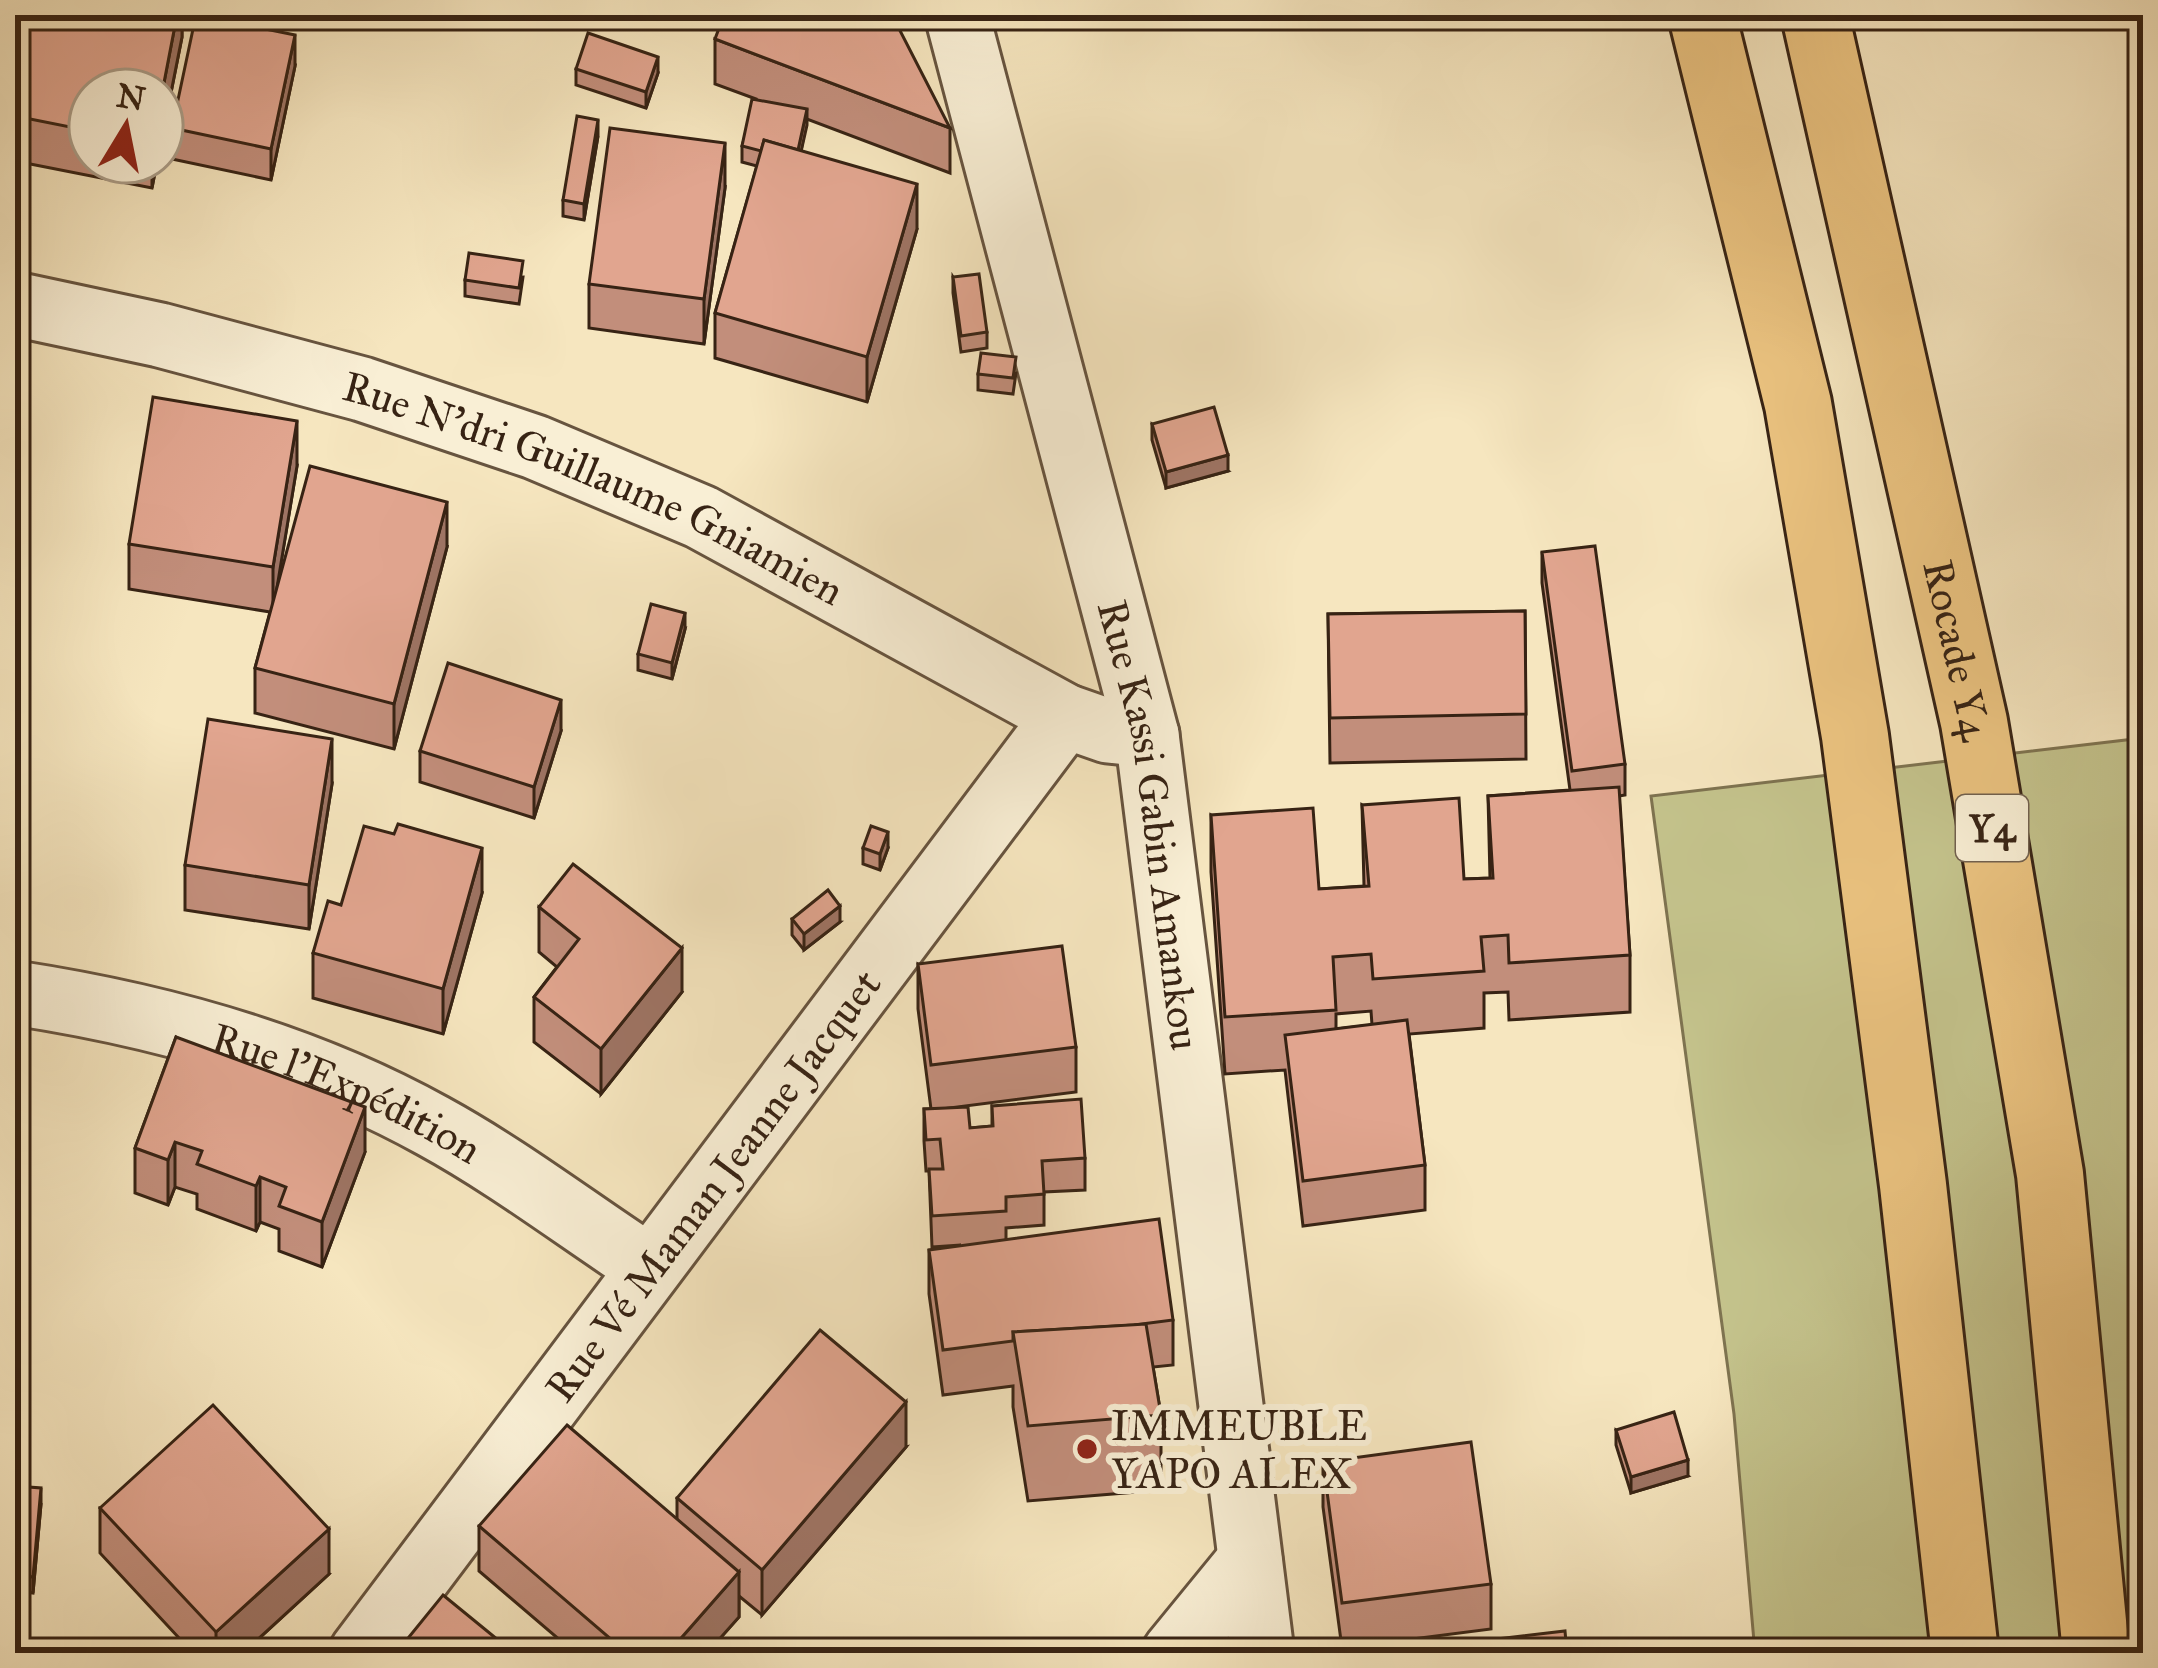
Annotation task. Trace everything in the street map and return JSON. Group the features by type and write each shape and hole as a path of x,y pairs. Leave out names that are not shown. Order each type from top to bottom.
{"highway":[{"path":"1702,15 1798,404 1855,736 1913,1185 1965,1653"},
{"name":"Rocade Y4","path":"1815,15 1978,745 2050,1174 2096,1653"}],"street":[{"name":"Rue Kassi Gabin Amankou","path":"957,15 1147,735 1262,1653"},
{"name":"Rue N'dri Guillaume Gniamien","path":"15,304 160,335 339,383 535,447 701,517 1064,716 1108,731 1147,735"},
{"name":"Rue Vé Maman Jeanne Jacquet","path":"361,1653 1064,716"},
{"name":"Rue l'Expédition","path":"15,993 178,1026 313,1067 435,1126 649,1267"},
{"path":"1174,1653 1250,1560"}],"shaded area":[{"path":"2143,738 2143,1653 1755,1653 1734,1414 1651,796"}],"building":[{"path":"23,15 177,15 167,66 66,66 66,126 15,116 15,58"},
{"path":"196,15 295,35 271,149 186,131 185,66"},
{"path":"724,15 892,15 950,128 715,39"},
{"path":"588,33 658,57 646,92 576,69"},
{"path":"2143,36 2143,74 2130,41"},
{"path":"752,99 807,109 798,150 764,140 761,151 742,146"},
{"path":"577,116 598,120 584,204 563,200"},
{"path":"610,128 725,143 704,299 589,284"},
{"path":"764,140 917,184 867,357 715,313"},
{"path":"469,253 523,261 519,288 465,280"},
{"path":"979,274 987,332 961,336 953,277"},
{"path":"981,353 1016,357 1013,378 978,374"},
{"path":"153,397 297,421 273,567 129,544"},
{"path":"1214,407 1228,455 1166,472 1152,424"},
{"path":"310,466 447,502 394,704 255,668"},
{"path":"1595,546 1625,764 1572,771 1542,552"},
{"path":"651,604 685,613 672,663 638,654"},
{"path":"1525,611 1526,714 1330,718 1328,614"},
{"path":"448,663 561,700 534,787 420,751"},
{"path":"208,719 332,739 309,885 185,865"},
{"path":"1619,787 1630,955 1509,963 1508,935 1481,937 1484,971 1373,979 1371,954 1333,957 1336,1010 1225,1017 1211,815 1313,808 1319,889 1369,886 1362,805 1459,798 1464,879 1493,878 1488,796"},
{"path":"398,824 482,848 443,989 313,953 328,901 341,905 364,826 394,834"},
{"path":"871,826 888,832 880,854 863,848"},
{"path":"573,864 682,948 601,1049 534,997 579,939 539,907"},
{"path":"828,890 840,906 804,934 792,919"},
{"path":"1062,946 1076,1047 931,1065 918,964"},
{"path":"1407,1020 1425,1165 1303,1181 1285,1035"},
{"path":"176,1037 365,1107 322,1222 279,1206 286,1187 260,1177 256,1186 197,1164 202,1151 175,1142 168,1160 135,1148"},
{"path":"1081,1099 1085,1158 1042,1161 1044,1194 1006,1197 1006,1211 932,1216 929,1169 943,1169 940,1139 926,1140 924,1109 968,1107 970,1128 993,1126 992,1106"},
{"path":"1159,1219 1173,1320 1013,1332 1013,1341 943,1350 929,1250"},
{"path":"1146,1324 1161,1415 1028,1426 1013,1332"},
{"path":"820,1330 906,1402 762,1570 677,1498"},
{"path":"213,1405 329,1529 216,1632 100,1508"},
{"path":"1674,1412 1688,1460 1631,1477 1616,1430"},
{"path":"567,1425 739,1572 668,1653 627,1653 479,1526"},
{"path":"1471,1442 1491,1584 1342,1603 1323,1462"},
{"path":"15,1486 41,1488 33,1577 15,1575"},
{"path":"443,1595 514,1653 396,1653"},
{"path":"1565,1631 1567,1653 1430,1653 1429,1647"},
{"path":"15,1643 41,1647 40,1653 15,1653"}],"place":[{"name":"IMMEUBLE YAPO ALEX","path":"1087,1449"}]}
